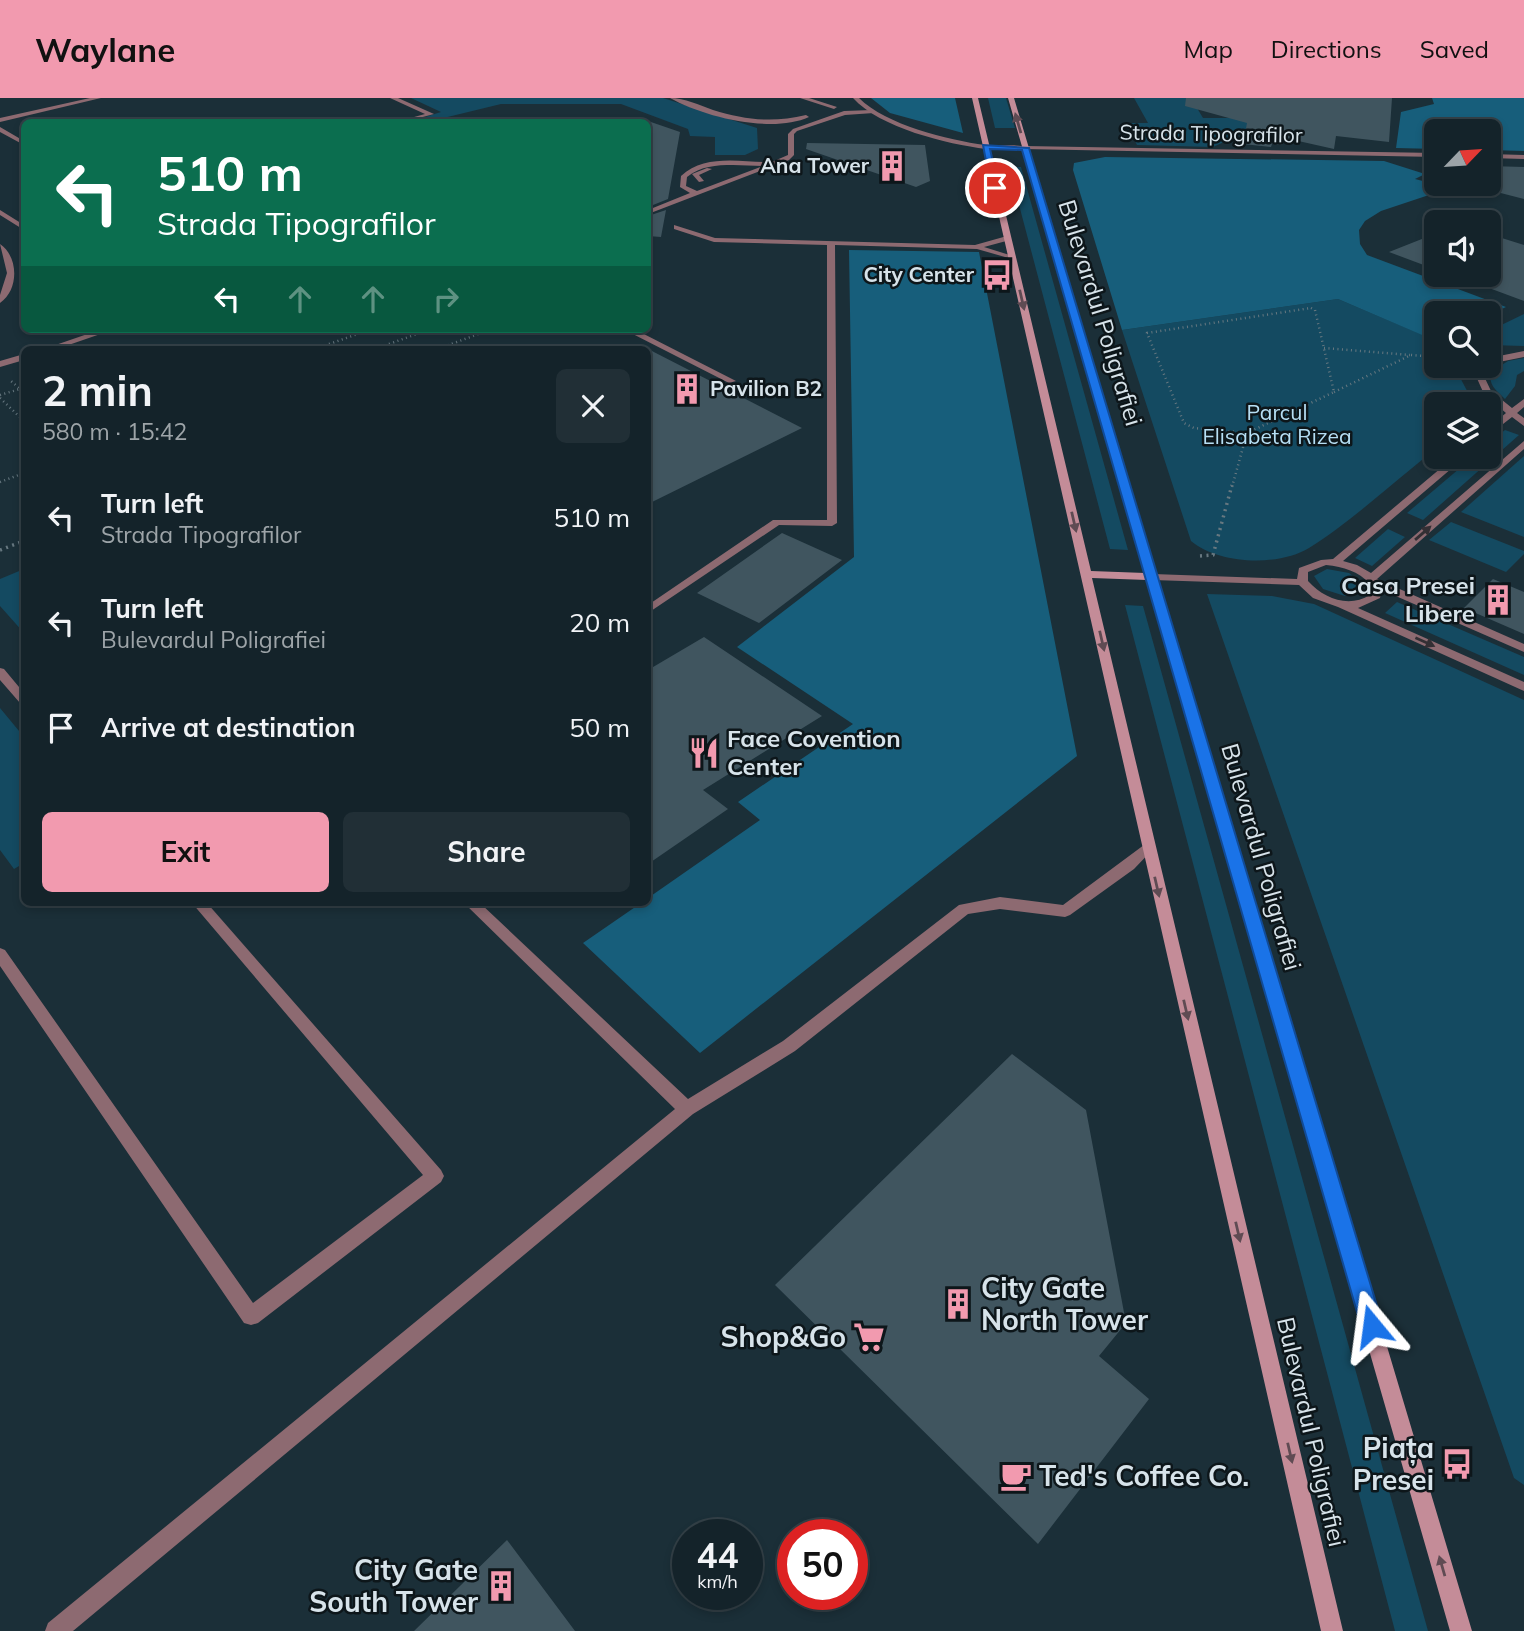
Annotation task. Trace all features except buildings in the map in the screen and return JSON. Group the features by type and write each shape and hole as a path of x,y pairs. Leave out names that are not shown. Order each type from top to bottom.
{"main road":[{"name":"Bulevardul Poligrafiei","path":"975,98 1332,1631"},
{"name":"Bulevardul Poligrafiei","path":"1011,98 1461,1631"},
{"path":"1086,574 1153,577"}],"street":[{"path":"0,120 97,98"},
{"path":"393,98 431,114 412,119"},
{"path":"673,98 763,125 784,124 834,107 863,106"},
{"path":"803,98 834,107"},
{"path":"856,98 872,112"},
{"path":"651,211 776,164 791,155 791,134 794,130 844,113 872,112"},
{"name":"Strada Tipografilor","path":"872,112 985,147 1424,155"},
{"path":"0,129 21,142"},
{"path":"1502,156 1524,157"},
{"path":"696,194 683,187 685,174 695,168 711,164 776,164"},
{"path":"701,181 695,174 709,169 748,174"},
{"path":"0,212 21,226"},
{"path":"0,222 11,219"},
{"path":"677,227 714,240 977,247 1012,257"},
{"path":"977,247 1007,238"},
{"path":"651,609 777,522 832,523 831,243"},
{"path":"0,246 8,255 12,272 7,290 0,301"},
{"path":"58,346 98,333"},
{"path":"635,333 732,381"},
{"path":"1501,359 1524,354"},
{"path":"0,364 21,357"},
{"path":"1480,378 1481,383 1511,414 1524,422"},
{"path":"1501,422 1524,402"},
{"path":"1374,581 1524,444"},
{"path":"1336,562 1446,469"},
{"path":"1524,648 1374,581 1356,568 1336,562 1308,566 1301,576 1302,582 1312,593 1524,687"},
{"path":"1153,577 1302,582"},
{"path":"1341,604 1370,600 1378,590 1374,581"},
{"path":"0,672 21,696"},
{"path":"57,1631 687,1109 789,1046 964,909 993,903 1065,911 1129,865 1149,847"},
{"path":"0,954 251,1316 435,1176 202,906"},
{"path":"474,906 687,1109"}],"path":[{"path":"1334,392 1315,310 1311,308 1157,329 1147,333 1184,423 1194,428 1247,433 1334,392 1411,355"},
{"path":"323,346 361,333"},
{"path":"383,346 421,333"},
{"path":"446,346 481,333"},
{"path":"1324,348 1424,356"},
{"path":"10,380 21,388"},
{"path":"21,391 0,397 21,418"},
{"path":"1194,556 1213,555 1247,433"},
{"path":"0,482 21,474"},
{"path":"0,550 21,542"}],"green space":[{"path":"411,98 663,98 757,128 758,149 745,155 715,155 715,137 690,136 688,129 621,104 501,104 439,119 419,119 441,112"},
{"path":"988,98 1006,98 1015,128 995,128"},
{"path":"1134,98 1191,98 1203,118 1252,118 1246,132 1213,147 1137,145 1126,123 1148,123"},
{"path":"1009,167 1021,167 1128,550 1110,549"},
{"name":"Parcul Elisabeta Rizea","path":"1338,299 1424,335 1424,378 1460,378 1468,392 1424,392 1424,459 1325,538 1296,554 1281,558 1232,558 1203,549 1191,541 1122,330"},
{"path":"1524,314 1524,346 1501,345 1501,325"},
{"path":"1524,358 1524,371 1517,375 1515,386 1505,399 1501,392 1496,390 1490,378 1501,378 1501,366 1508,361"},
{"path":"1505,430 1519,435 1501,451 1501,433"},
{"path":"1524,456 1524,537 1461,512"},
{"path":"1459,469 1481,469 1423,520 1407,513"},
{"path":"1451,522 1524,551 1524,554 1506,572 1429,540"},
{"path":"1388,529 1405,537 1372,566 1355,558"},
{"path":"1327,569 1349,573 1359,581 1361,589 1345,596 1323,589 1314,576"},
{"path":"21,570 21,630 0,606 0,579"},
{"path":"1207,594 1272,596 1314,604 1524,700 1524,1485 1514,1478"},
{"path":"1397,602 1524,657 1524,675 1385,613"},
{"path":"1125,605 1143,606 1428,1631 1395,1631"},
{"path":"0,708 21,733 21,865 14,869 0,850"}],"shaded area":[{"path":"871,98 955,98 963,133 890,113"},
{"path":"1432,98 1524,98 1524,151 1502,150 1502,119 1424,119 1424,149 1396,148 1401,112 1434,104"},
{"path":"1105,157 1384,161 1424,174 1415,179 1424,181 1426,196 1381,211 1365,221 1359,230 1360,244 1367,255 1424,276 1424,287 1453,287 1490,301 1424,301 1424,336 1338,299 1122,330 1073,170 1074,163"},
{"path":"849,250 979,252 1077,756 700,1053 583,943 637,906 651,906 651,896 760,820 738,802 853,724 737,647 854,557"}],"place":[{"name":"Ana Tower","path":"892,166"},
{"name":"City Center","path":"997,275"},
{"name":"Pavilion B2","path":"687,389"},
{"name":"Casa Presei Libere","path":"1498,600"},
{"name":"Face Covention Center","path":"704,753"},
{"name":"City Gate North Tower","path":"958,1304"},
{"name":"Shop&Go","path":"869,1337"},
{"name":"Piața Presei","path":"1457,1464"},
{"name":"Ted's Coffee Co.","path":"1016,1476"},
{"name":"City Gate South Tower","path":"501,1586"}],"route":[{"path":"995,188 985,147 1025,148 1372,1326"}]}
